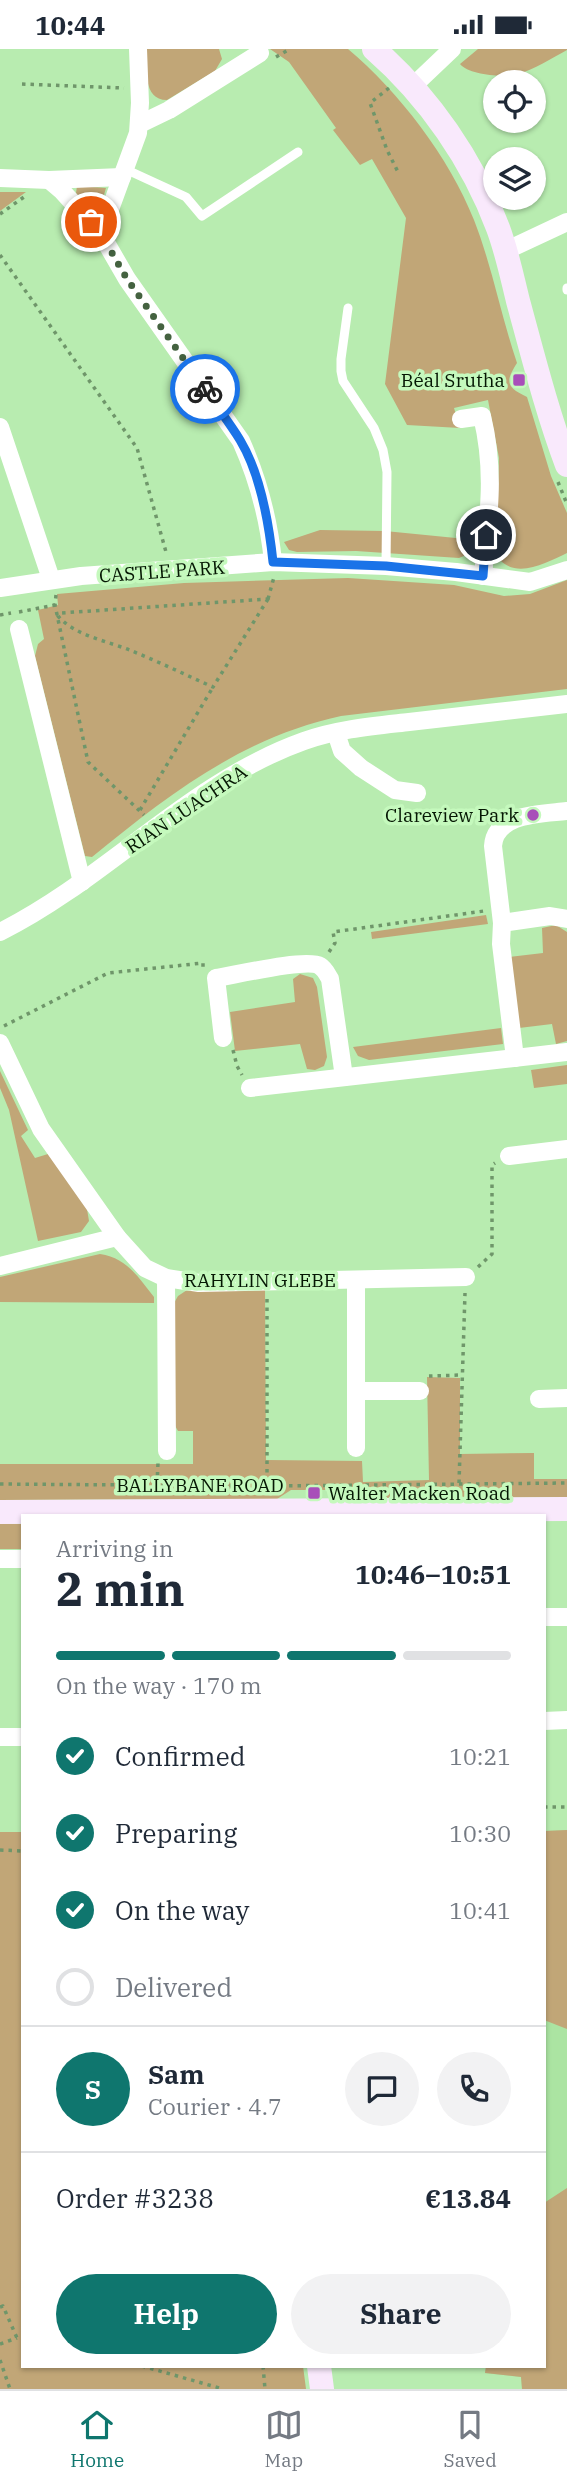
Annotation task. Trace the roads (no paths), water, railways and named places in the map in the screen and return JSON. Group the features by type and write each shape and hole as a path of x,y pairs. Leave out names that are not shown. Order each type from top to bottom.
{"main road":[{"path":"374,49 397,86 438,119 474,176 498,229 562,472"},
{"name":"BALLYBANE ROAD","path":"0,1512 456,1512 567,1509"},
{"path":"319,2368 322,2389"}],"street":[{"path":"101,234 140,124 138,49"},
{"path":"397,86 452,49"},
{"path":"140,124 169,110 260,54"},
{"path":"0,179 48,180 123,173"},
{"path":"48,180 62,191 101,234 127,279 241,441 253,470 266,517 273,562"},
{"path":"505,251 567,222"},
{"path":"461,419 482,416 489,447 491,487 483,576"},
{"path":"0,427 54,579"},
{"name":"CASTLE PARK","path":"0,588 54,579 273,562 386,566 530,582 567,570"},
{"path":"23,628 82,883"},
{"name":"RIAN LUACHRA","path":"0,932 50,905 156,825 223,780 305,740 368,727 567,703"},
{"path":"336,733 342,751 361,768 395,790 417,793"},
{"path":"515,1058 493,846 496,834 514,817 567,811"},
{"path":"501,917 556,916 567,919"},
{"path":"223,1038 210,977 300,964 320,966 330,979 344,1077"},
{"name":"RAHYLIN GLEBE","path":"0,1043 31,1111 117,1237 145,1268 166,1278 199,1283 466,1277"},
{"path":"250,1088 567,1052"},
{"path":"509,1156 567,1149"},
{"path":"0,1266 117,1237"},
{"name":"RAHYLIN GLEBE","path":"166,1278 167,1451"},
{"name":"RAHYLIN GLEBE","path":"355,1281 356,1448"},
{"path":"356,1391 420,1391"},
{"path":"539,1399 567,1398"},
{"path":"0,1559 21,1559"},
{"path":"546,1617 567,1617"},
{"path":"546,1721 567,1720"},
{"path":"0,1737 21,1737"}],"lane":[{"path":"123,173 186,197 202,216 298,152"},
{"path":"348,308 341,371 343,381 374,428 383,450 387,472 386,566"}],"place":[{"name":"Béal Srutha","path":"519,380"},
{"name":"Clareview Park","path":"533,815"},
{"name":"Walter Macken Road","path":"314,1493"}]}
